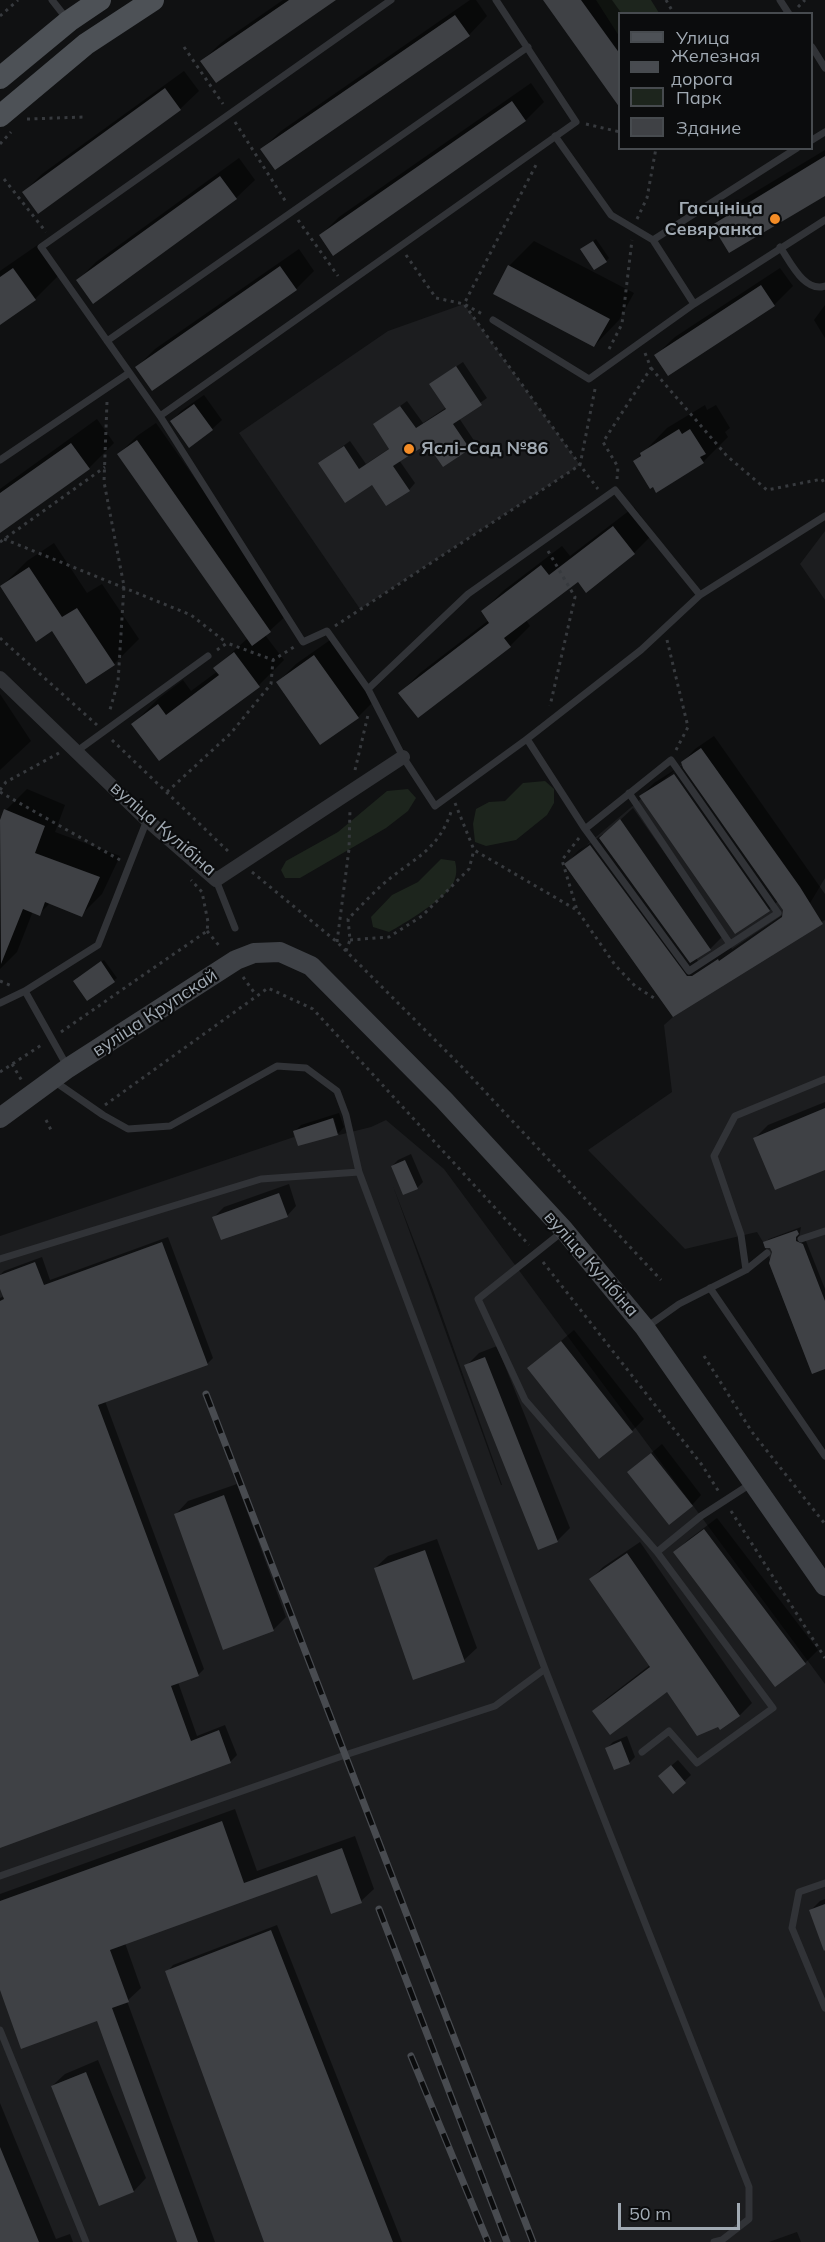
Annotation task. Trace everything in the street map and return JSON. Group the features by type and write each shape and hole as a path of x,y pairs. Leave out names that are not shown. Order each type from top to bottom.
{"main road":[{"path":"0,78 69,21 100,0"},
{"path":"0,116 86,44 153,0"},
{"name":"вуліца Крупскай","path":"0,1118 68,1068 236,960 254,953 280,952 311,966 320,973"},
{"name":"вуліца Кулібіна","path":"320,973 444,1100 564,1230 645,1328 825,1586"}],"street":[{"name":"вуліца Кулібіна","path":"0,678 147,820 216,880 403,757"}],"lane":[{"path":"52,0 69,21"},
{"path":"391,0 41,247 160,416 303,642 327,631 368,689 403,757 435,806 527,739 641,650 700,595 825,516"},
{"path":"160,416 576,122 496,0"},
{"path":"107,341 528,47"},
{"path":"813,50 825,68"},
{"path":"552,138 611,215 653,240 694,304"},
{"path":"653,240 794,150"},
{"path":"493,320 590,379 694,304 825,220"},
{"path":"780,247 801,278 811,285 825,286"},
{"path":"0,460 129,373"},
{"path":"368,689 468,594 615,490 700,595"},
{"path":"74,749 104,732 208,656"},
{"path":"527,739 585,829 689,971 778,913 671,760 585,829"},
{"path":"629,793 730,944"},
{"path":"0,1003 25,991 98,945 147,820"},
{"path":"216,880 235,928"},
{"path":"25,991 53,1037 68,1068"},
{"path":"52,1079 97,1111 128,1129 170,1126 277,1066 306,1068 337,1091 346,1115 359,1172 545,1669 749,2187 749,2219 722,2240 714,2242"},
{"path":"746,1269 741,1235 714,1156 735,1116 825,1078"},
{"path":"0,1259 261,1179 359,1172"},
{"path":"564,1230 478,1299 525,1400 657,1552 772,1708 697,1763 669,1731 642,1752"},
{"path":"801,1239 825,1231"},
{"path":"645,1328 679,1304 746,1269 767,1253"},
{"path":"710,1287 825,1456"},
{"path":"657,1552 701,1516 753,1482"},
{"path":"0,1876 345,1755 495,1706 545,1669"},
{"path":"825,1883 799,1892 792,1928 825,2008"},
{"path":"0,2030 86,2242"}],"path":[{"path":"0,16 18,0"},
{"path":"184,47 344,285"},
{"path":"25,119 85,117"},
{"path":"576,122 618,132"},
{"path":"464,304 552,138"},
{"path":"327,631 580,465 598,373 622,324 633,229 646,198 656,150"},
{"path":"4,179 51,239"},
{"path":"399,246 436,298 464,304 493,320"},
{"path":"464,304 604,498"},
{"path":"641,342 651,368 727,456 767,490 822,479 825,484"},
{"path":"615,490 618,467 603,442 651,368"},
{"path":"104,732 118,682 124,589 104,482 108,387"},
{"path":"0,543 105,467"},
{"path":"4,539 191,615 227,643 273,660"},
{"path":"542,542 574,597 545,725"},
{"path":"664,628 688,727 671,760"},
{"path":"0,638 104,732 241,863 337,942 462,1067 661,1280"},
{"path":"273,660 303,642"},
{"path":"208,656 227,643"},
{"path":"167,792 231,733 271,684 273,660"},
{"path":"337,942 349,849 351,790 369,709 368,689"},
{"path":"74,749 6,782 0,791 129,866"},
{"path":"350,940 389,937 422,916 470,869 474,849 451,795"},
{"path":"346,951 350,940 348,919 382,885 428,851 448,822 454,803"},
{"path":"585,829 562,860 577,910 615,964 635,986 654,998"},
{"path":"474,849 577,910"},
{"path":"188,876 202,892 208,922 207,931 221,948"},
{"path":"0,1072 207,931"},
{"path":"243,977 257,996"},
{"path":"97,1111 268,988 313,1009 535,1252 702,1465 825,1658"},
{"path":"12,1065 23,1083"},
{"path":"45,1120 51,1130"},
{"path":"704,1356 752,1432 825,1524"}],"shaded area":[{"name":"Яслі-Сад №86","path":"464,304 580,465 360,609 239,433 388,331"},
{"path":"825,531 825,600 800,564"},
{"path":"701,748 810,903 825,878 825,1369 812,1373 769,1263 771,1262 757,1232 685,1249 588,1150 672,1092 664,1025 673,1017 564,864"},
{"path":"334,1118 339,1135 371,1127 386,1120 444,1169 825,1684 825,2242 801,2242 797,2232 769,2242 0,2242 0,1236 294,1137 293,1131","holes":["393,1186 433,1290 502,1485"]}],"green space":[{"path":"596,0 651,0 658,12 618,12 618,34"},
{"path":"545,781 554,789 554,803 547,815 516,840 486,846 475,842 473,824 476,809 489,802 505,801 523,783"},
{"path":"408,789 416,798 408,811 386,828 300,878 285,878 281,870 286,861 338,832 387,791"},
{"path":"441,859 455,861 456,875 449,890 424,910 389,932 373,927 371,917 392,895 418,882"}],"building":[{"path":"289,0 336,0 216,83 200,61"},
{"path":"543,0 581,0 618,51 618,105"},
{"path":"455,15 470,36 275,170 260,149"},
{"path":"165,88 181,110 38,214 22,192"},
{"path":"512,101 526,121 333,256 319,235"},
{"path":"825,156 825,196 729,253 712,225"},
{"path":"220,176 237,199 93,304 76,280"},
{"path":"593,241 607,262 594,270 580,249"},
{"path":"508,265 610,319 594,347 493,294"},
{"path":"280,266 297,290 152,391 135,367"},
{"path":"13,268 36,300 0,325 0,277"},
{"path":"761,285 775,306 668,376 654,355"},
{"path":"456,366 482,405 453,424 470,449 443,467 427,444 393,466 410,491 386,506 372,485 345,503 318,463 344,446 359,469 389,449 373,424 400,406 416,428 446,409 429,384"},
{"path":"194,404 213,430 189,448 170,421"},
{"path":"679,429 682,434 690,429 706,454 700,457 704,463 656,493 653,487 650,489 633,461 641,456 640,453"},
{"path":"137,440 271,632 252,646 117,454"},
{"path":"71,443 90,469 0,533 0,493"},
{"path":"613,526 635,554 586,593 578,582 504,638 511,647 418,718 398,693 489,623 481,611 541,565 549,575"},
{"path":"29,567 62,617 77,608 115,665 86,684 52,631 36,642 0,586"},
{"path":"234,652 260,687 159,761 131,724 158,704 166,715 219,675 213,668"},
{"path":"314,655 359,718 320,745 276,682"},
{"path":"701,748 800,887 823,924 673,1017 564,864 590,845 687,976 692,976 718,959 719,961 782,917 783,910 683,768 681,762"},
{"path":"674,774 770,911 735,934 639,796"},
{"path":"4,809 45,826 35,853 100,877 82,917 45,902 40,916 23,909 1,964 0,820"},
{"path":"620,819 711,950 690,963 599,838"},
{"path":"101,961 115,982 87,1001 73,981"},
{"path":"825,1108 825,1170 775,1190 753,1138"},
{"path":"333,1118 338,1135 298,1146 293,1131"},
{"path":"405,1160 418,1189 403,1195 391,1166"},
{"path":"279,1193 288,1217 221,1240 212,1217"},
{"path":"797,1230 799,1234 796,1241 803,1244 825,1301 825,1369 812,1374 769,1263 772,1252 770,1248 765,1248 763,1242"},
{"path":"162,1242 208,1365 98,1405 199,1676 171,1686 191,1741 219,1730 231,1763 0,1848 0,1301 4,1299 0,1289 0,1275 35,1262 44,1285"},
{"path":"561,1341 633,1432 599,1459 527,1368"},
{"path":"485,1357 558,1542 538,1550 464,1365"},
{"path":"651,1453 693,1506 669,1525 627,1472"},
{"path":"224,1495 274,1631 223,1650 174,1514"},
{"path":"704,1529 806,1664 775,1687 673,1552"},
{"path":"425,1550 465,1662 413,1680 374,1568"},
{"path":"627,1553 740,1716 720,1730 718,1727 697,1736 667,1692 610,1735 592,1711 650,1667 589,1579"},
{"path":"621,1741 630,1764 614,1770 605,1748"},
{"path":"671,1765 686,1783 673,1794 658,1776"},
{"path":"222,1821 244,1883 342,1848 362,1903 331,1914 317,1875 110,1950 129,2002 112,2008 198,2242 177,2242 97,2021 21,2049 0,1990 0,1901"},
{"path":"825,1904 825,1950 824,1951 809,1910"},
{"path":"271,1930 393,2242 264,2242 165,1971"},
{"path":"86,2072 134,2192 99,2206 51,2086"},
{"path":"0,2147 39,2242 0,2242"}],"railway":[{"path":"206,1394 533,2242"},
{"path":"379,1909 507,2242"},
{"path":"411,2056 488,2242"}],"place":[{"name":"Гасцініца Севяранка","path":"775,219"},
{"name":"Яслі-Сад №86","path":"409,449"}]}
